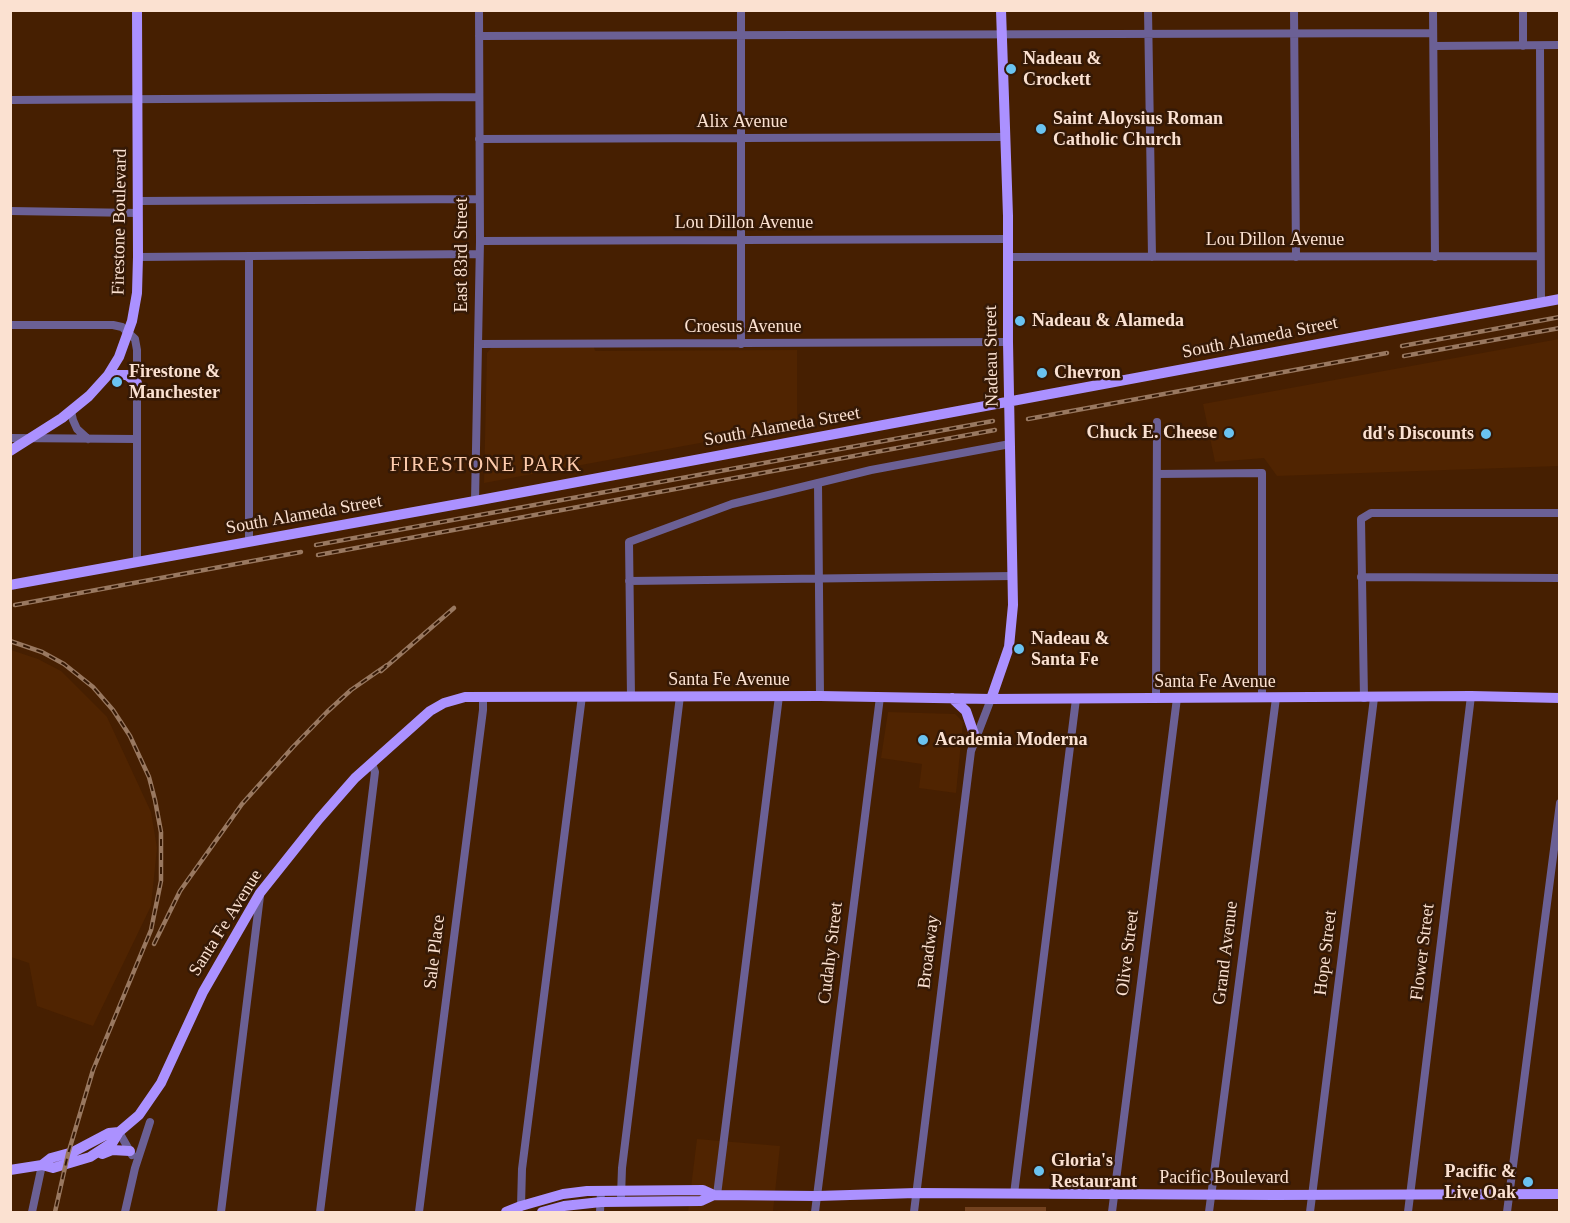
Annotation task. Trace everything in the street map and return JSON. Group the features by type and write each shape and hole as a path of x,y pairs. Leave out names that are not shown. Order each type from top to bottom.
{"main road":[{"name":"Firestone Boulevard","path":"10,451 31,439 89,396 108,375 129,332 137,293 138,257 137,10"},
{"name":"Nadeau Street","path":"991,699 1009,647 1012,605 1009,257 1001,10"},
{"name":"South Alameda Street","path":"10,585 1560,299"},
{"path":"108,375 127,375 137,383"},
{"name":"Santa Fe Avenue","path":"10,1170 42,1165 53,1168 90,1157 113,1142 119,1132 139,1115 155,1094 203,992 260,893 355,778 430,711 444,703 465,697 483,696 820,696 991,699 1471,696 1560,698"},
{"path":"952,698 966,711 975,737"},
{"name":"Santa Fe Avenue","path":"42,1165 51,1158 73,1152 108,1133 119,1132"},
{"path":"90,1157 112,1150 130,1151"},
{"name":"Pacific Boulevard","path":"600,1202 621,1196 702,1190 716,1196 916,1193 1560,1194"},
{"path":"506,1212 563,1194 600,1202"},
{"path":"542,1212 564,1206 600,1202"}],"street":[{"name":"East 83rd Street","path":"475,501 480,241 479,10"},
{"path":"741,10 741,344"},
{"path":"1148,10 1152,257"},
{"path":"1294,10 1296,257"},
{"path":"1433,10 1435,257"},
{"path":"1523,10 1523,46"},
{"path":"479,36 1433,33"},
{"path":"1434,46 1560,45"},
{"path":"1540,46 1541,303"},
{"path":"10,100 479,97"},
{"name":"Alix Avenue","path":"479,139 1005,137"},
{"path":"138,201 479,199"},
{"path":"10,211 138,213"},
{"name":"Lou Dillon Avenue","path":"480,241 1008,239"},
{"path":"138,257 478,254"},
{"path":"249,256 249,541"},
{"name":"Lou Dillon Avenue","path":"1009,257 1540,256"},
{"path":"10,325 113,325 122,327 135,339 137,350 137,562"},
{"name":"Croesus Avenue","path":"478,344 1008,342"},
{"path":"71,411 77,429 88,439"},
{"path":"1156,698 1157,422"},
{"path":"10,438 136,439"},
{"path":"631,697 629,542 732,504 871,470 1010,444"},
{"path":"1156,474 1262,473 1262,698"},
{"path":"818,483 820,696"},
{"name":"Hope Street","path":"1310,1212 1369,698 1361,576 1360,519 1371,513 1560,513"},
{"path":"629,581 1012,576"},
{"path":"1361,576 1560,578"},
{"name":"Sale Place","path":"419,1212 483,696"},
{"path":"521,1206 522,1169 582,696"},
{"path":"621,1196 622,1168 681,696"},
{"path":"716,1196 779,696"},
{"name":"Flower Street","path":"1408,1212 1471,696"},
{"name":"Cudahy Street","path":"815,1212 880,697"},
{"name":"Olive Street","path":"1112,1212 1177,698"},
{"name":"Grand Avenue","path":"1209,1212 1276,698"},
{"name":"Broadway","path":"914,1212 971,751 991,699"},
{"path":"1014,1194 1076,699"},
{"path":"320,1212 375,772 372,764"},
{"path":"1508,1212 1560,803"},
{"path":"221,1212 260,893"},
{"path":"125,1212 135,1168 150,1122"},
{"path":"119,1132 130,1151 135,1168"},
{"path":"32,1212 42,1165"}],"shaded area":[{"path":"1559,339 1559,466 1277,476 1264,458 1215,462 1203,404"},
{"path":"594,347 595,351 797,350 797,425 484,483 487,353 491,348"},
{"path":"11,650 38,659 61,671 107,717 151,812 157,848 151,906 93,1026 37,1006 29,963 11,957"},
{"name":"Academia Moderna","path":"888,712 955,714 963,722 956,793 919,788 922,764 881,758"},
{"path":"697,1139 780,1146 773,1211 808,1210 808,1212 688,1212"},
{"path":"965,1207 1046,1207 1046,1212 965,1212"}],"railway":[{"path":"1402,346 1560,317"},
{"path":"1404,356 1560,328"},
{"path":"1028,419 1387,353"},
{"path":"316,545 993,421"},
{"path":"318,555 995,430"},
{"path":"15,605 301,552"},
{"path":"381,671 454,608"},
{"path":"10,641 42,652 64,664 93,687 113,710 130,736 149,777 161,832 161,881 151,930 93,1070 68,1154 55,1212"},
{"path":"154,944 180,891 242,804 327,712 351,690 387,665"}],"place":[{"name":"Nadeau & Crockett","path":"1011,69"},
{"name":"Saint Aloysius Roman Catholic Church","path":"1041,129"},
{"name":"Nadeau & Alameda","path":"1020,321"},
{"name":"Chevron","path":"1042,373"},
{"name":"Firestone & Manchester","path":"117,382"},
{"name":"Chuck E. Cheese","path":"1229,433"},
{"name":"dd's Discounts","path":"1486,434"},
{"name":"Nadeau & Santa Fe","path":"1019,649"},
{"name":"Academia Moderna","path":"923,740"},
{"name":"Gloria's Restaurant","path":"1039,1171"},
{"name":"Pacific & Live Oak","path":"1528,1182"}],"district":[{"name":"FIRESTONE PARK","path":"486,465"}]}
